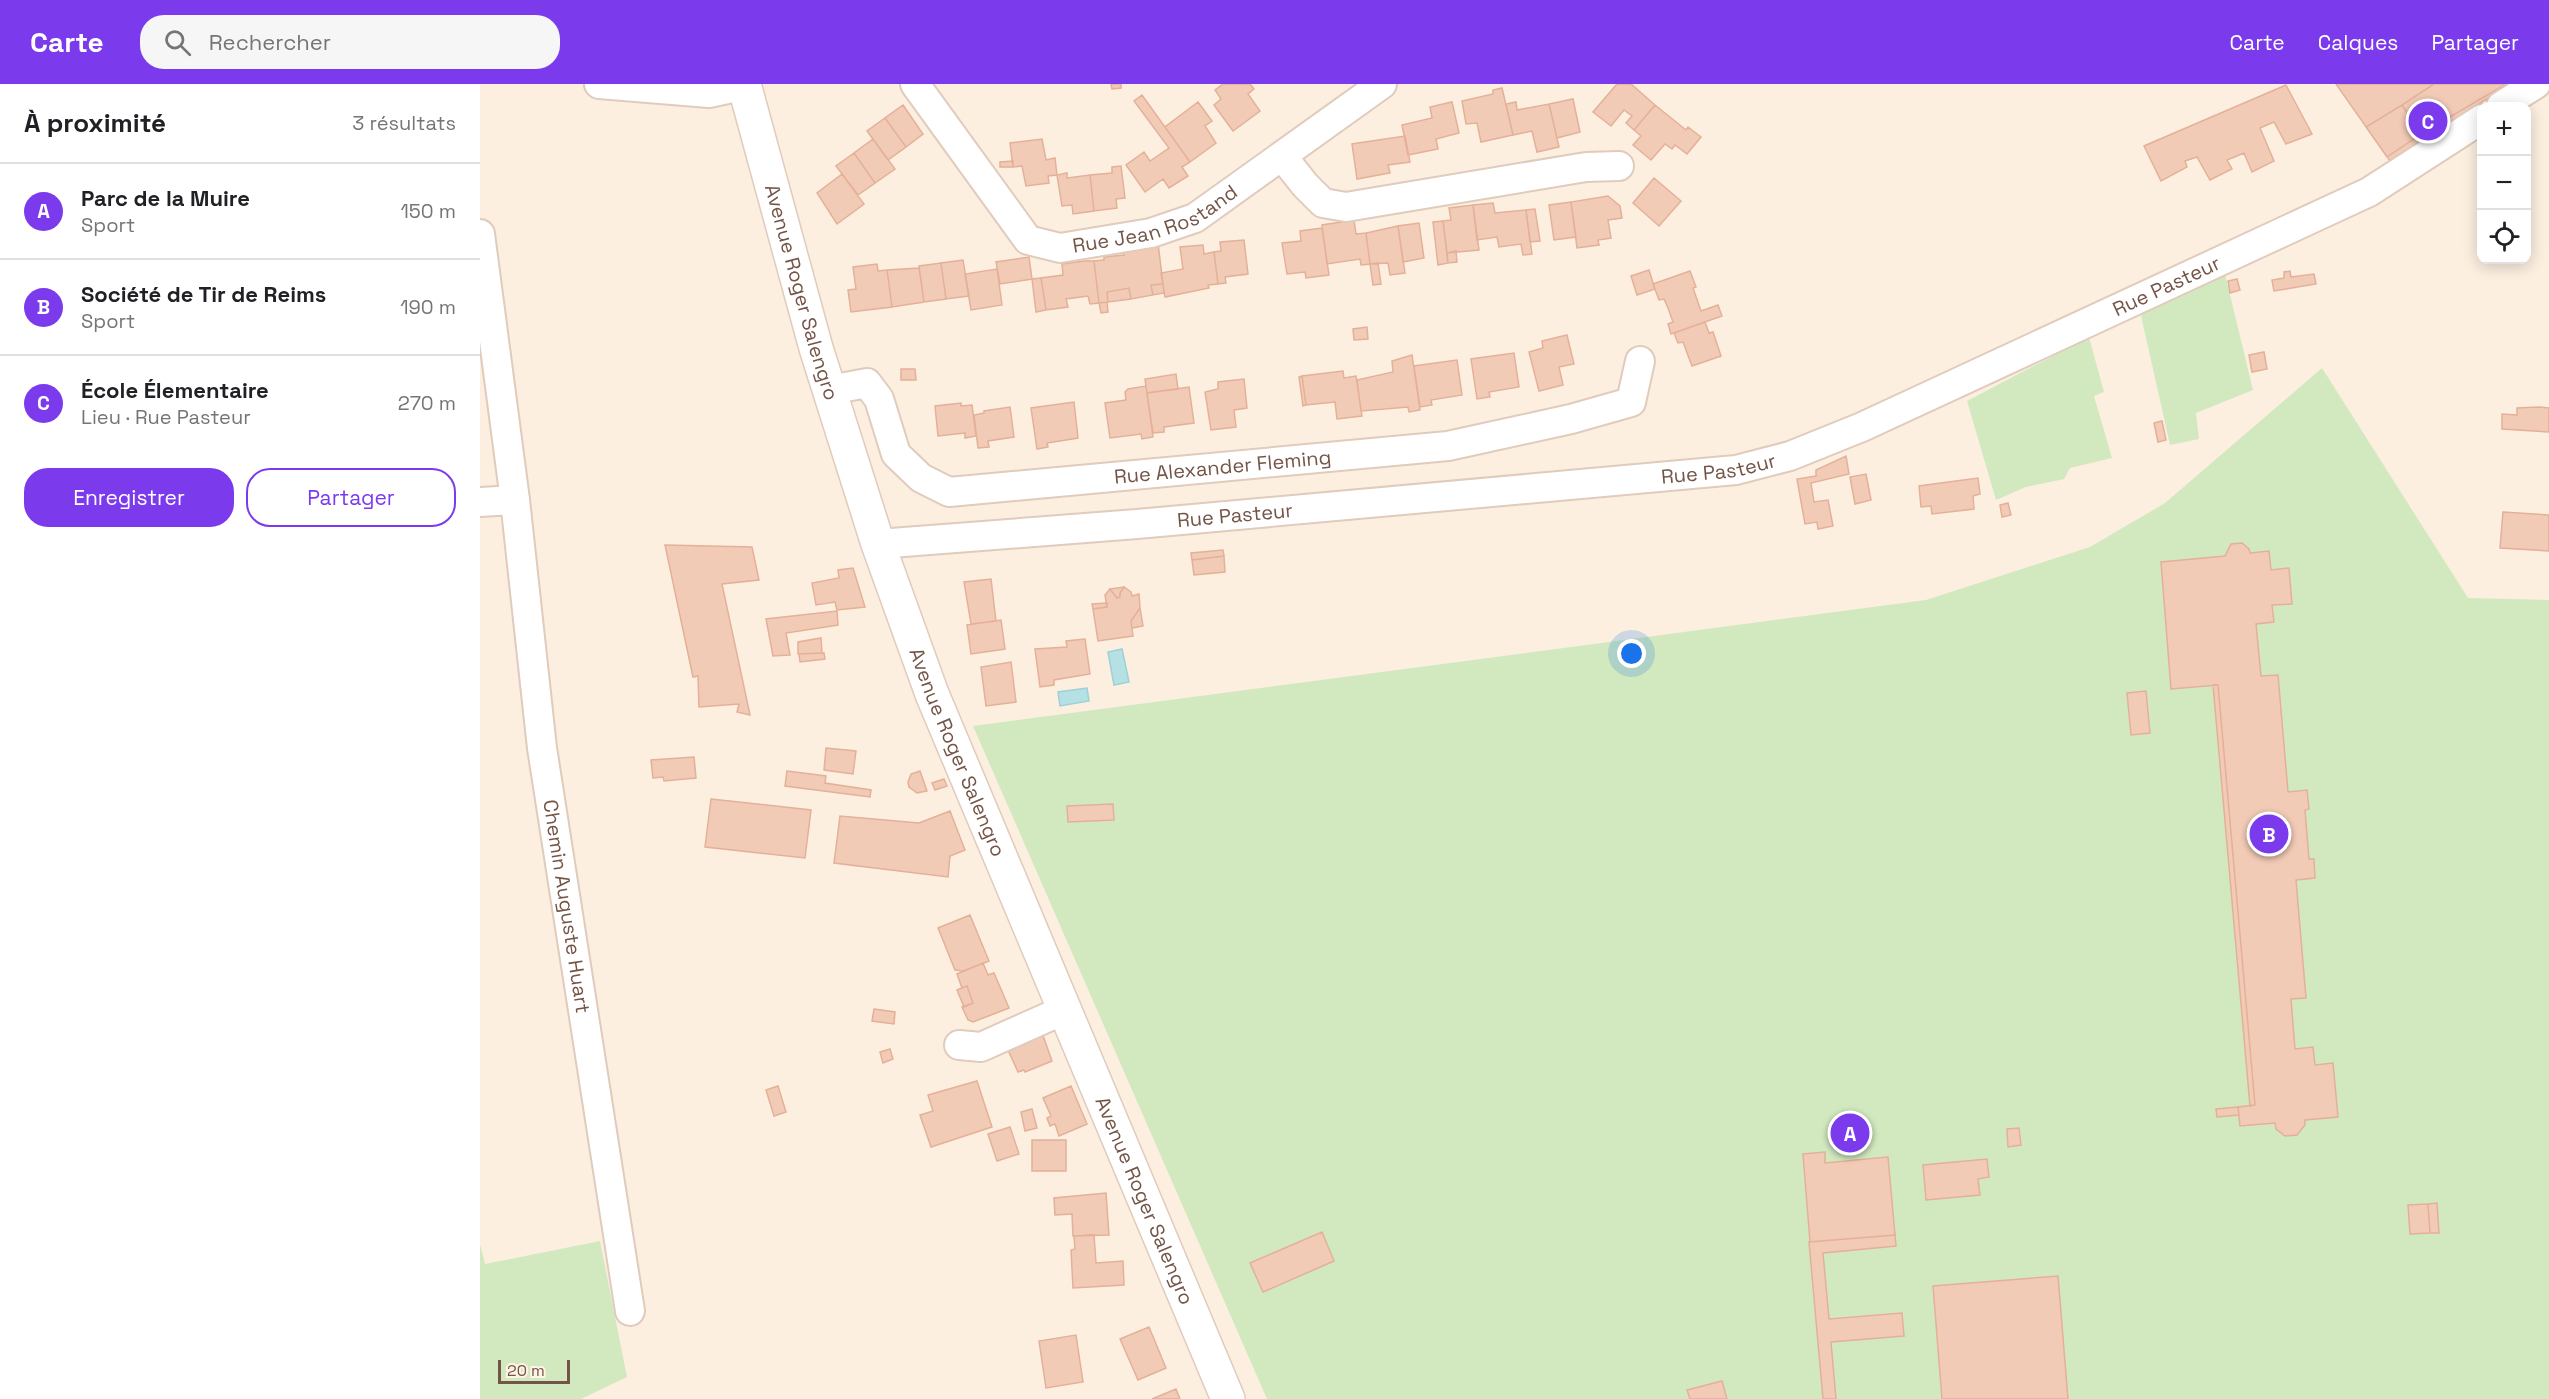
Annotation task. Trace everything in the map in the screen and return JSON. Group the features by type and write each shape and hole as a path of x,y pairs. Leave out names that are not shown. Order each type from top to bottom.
{"street":[{"path":"599,84 709,93 744,87"},
{"name":"Rue Jean Rostand","path":"915,84 1028,240 1059,248 1151,233 1195,218 1382,84"},
{"path":"2507,102 2536,84"},
{"name":"Avenue Roger Salengro","path":"744,87 816,348 878,544 932,694 1228,1399"},
{"name":"Rue Pasteur","path":"878,544 1137,524 1736,470 1790,456 1862,427 2369,192 2477,122"},
{"path":"1282,156 1323,203 1346,207 1586,167 1619,166"},
{"name":"Chemin Auguste Huart","path":"480,234 514,500 542,748 630,1311"},
{"name":"Rue Alexander Fleming","path":"830,390 867,383 879,399 897,454 921,477 949,492 1448,446 1571,419 1631,402 1640,361"},
{"path":"480,502 514,500"},
{"path":"959,1045 981,1047 1064,1010"}],"green space":[{"path":"2225,274 2253,390 2196,413 2199,439 2170,445 2140,311"},
{"path":"2089,337 2104,392 2094,396 2112,458 2070,468 2064,479 2026,487 1996,500 1967,401"},
{"path":"2322,368 2468,598 2549,600 2549,1399 1267,1399 973,726 1926,600 2090,547 2165,503"},
{"path":"600,1241 627,1377 581,1399 480,1399 480,1244 485,1264"}],"water":[{"path":"1122,649 1129,682 1114,685 1108,652"},
{"path":"1087,688 1089,701 1060,706 1058,692"}],"building":[{"path":"1111,84 1121,84 1121,88 1112,89"},
{"path":"1223,84 1250,84 1254,89 1248,94 1260,111 1233,131 1214,105 1221,99 1215,90"},
{"path":"1617,84 1631,84 1655,105 1634,130 1626,123 1632,116 1624,110 1611,126 1593,112"},
{"path":"2336,84 2510,84 2482,102 2477,102 2477,105 2390,161"},
{"path":"2434,84 2506,84 2421,134 2402,105"},
{"path":"2286,85 2312,134 2286,144 2274,122 2260,128 2274,161 2252,172 2244,153 2227,160 2232,169 2210,180 2197,157 2185,161 2187,167 2161,181 2144,146"},
{"path":"1502,88 1513,135 1481,142 1477,123 1466,124 1462,101 1493,94 1493,90"},
{"path":"1142,95 1190,162 1182,167 1188,176 1169,188 1163,179 1145,192 1126,165 1144,152 1150,161 1169,148 1134,101"},
{"path":"1573,99 1580,132 1557,138 1549,104"},
{"path":"1198,102 1212,121 1205,126 1216,143 1190,162 1165,127"},
{"path":"1452,102 1459,133 1436,139 1438,149 1408,155 1402,125 1432,118 1430,107"},
{"path":"1516,102 1517,110 1549,104 1559,147 1537,152 1532,131 1513,135 1506,104"},
{"path":"903,105 923,134 906,147 885,118"},
{"path":"1655,105 1686,130 1688,127 1701,137 1687,154 1675,145 1672,149 1665,144 1651,160 1633,145 1641,136 1634,130"},
{"path":"2402,105 2421,134 2387,157 2366,127"},
{"path":"885,118 906,147 888,160 867,131"},
{"path":"1405,136 1410,162 1388,165 1390,173 1357,179 1352,144"},
{"path":"873,139 895,169 875,183 854,153"},
{"path":"1042,139 1046,160 1055,158 1057,175 1048,176 1049,183 1026,186 1022,166 1013,167 1010,143"},
{"path":"854,153 875,183 858,195 836,166"},
{"path":"1013,161 1013,167 1000,167 1000,162"},
{"path":"1121,166 1125,198 1116,199 1117,208 1094,211 1090,175 1112,173 1112,167"},
{"path":"1067,173 1067,178 1090,175 1094,211 1073,214 1072,205 1062,206 1057,175"},
{"path":"842,174 864,204 837,224 817,193"},
{"path":"1654,178 1681,201 1659,226 1633,203"},
{"path":"1608,196 1620,206 1622,218 1608,220 1611,238 1598,240 1599,245 1577,248 1571,202"},
{"path":"1571,202 1576,237 1554,240 1549,205"},
{"path":"1493,203 1495,213 1526,210 1532,254 1523,255 1521,244 1499,247 1497,237 1477,240 1473,205"},
{"path":"1473,205 1479,250 1447,253 1443,221 1451,220 1449,208"},
{"path":"1535,209 1540,241 1530,242 1526,210"},
{"path":"1354,220 1356,234 1366,233 1370,264 1361,265 1360,259 1327,264 1322,225"},
{"path":"1443,221 1448,263 1438,265 1433,222"},
{"path":"1419,223 1424,258 1403,262 1398,226"},
{"path":"1398,226 1405,273 1390,275 1388,263 1370,264 1366,233"},
{"path":"1322,228 1329,275 1306,278 1305,272 1287,274 1282,243 1301,241 1300,231"},
{"path":"1244,240 1248,274 1225,277 1226,283 1218,284 1214,252 1221,251 1220,242"},
{"path":"1158,243 1163,284 1151,285 1153,295 1131,299 1129,288 1107,292 1108,302 1099,303 1094,261 1104,260 1104,257 1124,255 1123,251"},
{"path":"1203,245 1204,254 1214,252 1218,284 1165,297 1161,273 1183,269 1180,247"},
{"path":"1456,251 1457,262 1448,263 1447,253"},
{"path":"1029,257 1032,279 1000,284 996,262"},
{"path":"963,260 969,296 946,299 941,263"},
{"path":"1094,261 1099,303 1090,304 1088,296 1066,299 1068,307 1046,310 1041,278 1063,275 1062,264"},
{"path":"941,263 946,299 924,302 919,266"},
{"path":"1378,263 1381,284 1373,285 1370,264"},
{"path":"877,264 878,271 887,270 892,307 851,312 848,290 856,289 853,267"},
{"path":"919,268 924,302 892,307 887,270"},
{"path":"997,269 1002,305 971,310 965,274"},
{"path":"1649,270 1655,289 1637,295 1631,276"},
{"path":"1690,271 1701,311 1718,305 1722,316 1671,334 1668,324 1673,322 1668,308 1664,299 1659,300 1653,284"},
{"path":"2290,271 2291,277 2314,274 2316,284 2274,291 2272,280 2284,278 2284,272"},
{"path":"1041,278 1046,310 1036,312 1032,279"},
{"path":"2237,279 2240,290 2230,293 2228,281"},
{"path":"1163,284 1164,293 1153,295 1151,285"},
{"path":"1129,288 1131,299 1108,302 1107,292"},
{"path":"1107,302 1108,312 1101,313 1099,303"},
{"path":"1705,322 1709,333 1713,332 1721,356 1692,366 1683,342 1678,343 1674,333"},
{"path":"1367,327 1368,339 1354,340 1353,329"},
{"path":"1567,335 1574,364 1559,367 1563,385 1539,391 1529,352 1543,348 1542,341"},
{"path":"2264,352 2267,369 2252,372 2249,355"},
{"path":"1514,353 1519,387 1489,392 1490,397 1477,399 1471,359"},
{"path":"1412,355 1420,410 1409,412 1408,407 1361,411 1357,380 1393,372 1392,361"},
{"path":"1457,360 1462,395 1431,400 1432,405 1420,407 1414,366"},
{"path":"901,369 915,369 916,380 901,380"},
{"path":"1343,371 1344,378 1356,376 1362,416 1337,419 1335,402 1306,405 1302,376"},
{"path":"1176,374 1178,389 1147,393 1145,379"},
{"path":"1302,376 1306,405 1303,406 1299,377"},
{"path":"1244,379 1247,408 1234,410 1236,427 1211,430 1205,392 1218,389 1218,382"},
{"path":"1146,386 1153,437 1142,439 1141,434 1110,438 1105,403 1126,400 1125,392 1128,389"},
{"path":"1189,387 1194,423 1164,427 1164,432 1153,433 1147,393"},
{"path":"1074,402 1078,438 1047,443 1048,447 1037,449 1031,408"},
{"path":"961,403 961,406 972,405 976,436 965,438 965,433 938,436 935,406"},
{"path":"1010,407 1014,437 988,441 989,447 978,448 974,415"},
{"path":"2517,408 2549,408 2549,432 2502,429 2502,414 2517,415"},
{"path":"2162,421 2166,440 2158,442 2154,423"},
{"path":"1846,456 1849,474 1811,483 1814,502 1828,500 1833,526 1818,529 1817,522 1805,524 1797,479 1816,476 1816,470"},
{"path":"1866,474 1871,500 1855,504 1850,477"},
{"path":"1978,478 1980,494 1973,496 1974,509 1932,514 1931,506 1921,507 1919,486"},
{"path":"2008,503 2011,515 2002,517 2000,505"},
{"path":"2503,512 2549,515 2549,551 2500,548"},
{"path":"2242,543 2250,553 2269,551 2271,570 2289,568 2292,604 2272,605 2274,622 2256,624 2261,676 2278,675 2288,792 2307,790 2309,809 2305,810 2309,859 2314,859 2315,878 2296,880 2306,998 2291,999 2295,1049 2313,1047 2315,1065 2333,1063 2338,1117 2305,1120 2305,1125 2297,1135 2285,1136 2276,1129 2275,1123 2240,1126 2238,1107 2255,1105 2218,685 2171,689 2161,562 2225,556 2231,544"},
{"path":"665,545 752,547 759,580 722,584 750,715 737,712 739,704 699,707 698,676 693,677"},
{"path":"1223,550 1224,556 1192,560 1191,553"},
{"path":"1224,556 1225,572 1194,575 1192,560"},
{"path":"853,568 865,607 837,610 835,602 816,605 812,583 839,578 838,570"},
{"path":"991,579 996,621 971,624 964,582"},
{"path":"1124,587 1131,592 1132,596 1139,594 1140,608 1131,621 1133,636 1098,641 1093,609 1107,607 1105,595 1110,589 1117,598 1120,597"},
{"path":"1124,587 1120,597 1117,598 1110,589"},
{"path":"1107,603 1107,607 1093,609 1092,604"},
{"path":"1140,608 1143,626 1132,628 1131,621"},
{"path":"837,611 838,625 786,633 790,655 773,656 766,619"},
{"path":"1001,620 1005,649 971,654 967,625"},
{"path":"821,638 822,653 798,654 798,642"},
{"path":"1085,639 1090,674 1054,680 1054,685 1040,687 1035,649 1067,647 1066,641"},
{"path":"824,653 825,659 800,662 799,654"},
{"path":"1011,662 1016,702 986,706 981,667"},
{"path":"2213,685 2218,685 2255,1105 2250,1106"},
{"path":"2146,691 2150,733 2131,735 2127,693"},
{"path":"826,748 856,751 853,774 824,770"},
{"path":"694,757 696,778 664,781 663,777 653,778 651,760"},
{"path":"787,771 826,776 825,783 871,790 870,797 785,786"},
{"path":"920,771 927,791 917,793 909,787 908,782 911,774"},
{"path":"944,779 947,786 935,790 932,783"},
{"path":"711,799 811,810 805,858 705,847"},
{"path":"1113,804 1114,820 1068,822 1067,806"},
{"path":"950,811 965,850 950,856 948,877 834,863 840,816 919,823"},
{"path":"970,915 989,961 963,971 955,970 938,928"},
{"path":"983,963 988,975 994,973 1009,1008 973,1022 968,1020 962,1007 973,1003 967,986 962,988 957,974"},
{"path":"967,986 973,1003 964,1007 957,990"},
{"path":"874,1009 895,1012 894,1024 872,1021"},
{"path":"1040,1027 1052,1061 1025,1072 1024,1070 1018,1072 1008,1050"},
{"path":"890,1049 893,1059 883,1063 880,1052"},
{"path":"977,1081 992,1127 931,1147 920,1115 933,1111 928,1095"},
{"path":"778,1086 786,1112 774,1116 766,1090"},
{"path":"1071,1086 1087,1124 1059,1136 1055,1124 1050,1126 1047,1118 1051,1116 1043,1098"},
{"path":"2238,1107 2239,1115 2217,1117 2216,1109"},
{"path":"1032,1109 1037,1128 1025,1131 1021,1112"},
{"path":"1010,1127 1019,1154 997,1161 988,1134"},
{"path":"2019,1128 2021,1145 2008,1147 2007,1129"},
{"path":"1032,1140 1066,1140 1066,1171 1032,1171"},
{"path":"1825,1152 1825,1163 1888,1157 1895,1235 1810,1242 1803,1154"},
{"path":"1987,1159 1989,1177 1978,1179 1980,1195 1926,1200 1923,1165"},
{"path":"1106,1193 1109,1235 1073,1236 1072,1214 1055,1215 1054,1198"},
{"path":"2437,1203 2439,1233 2430,1233 2428,1204"},
{"path":"2428,1204 2430,1233 2410,1234 2408,1205"},
{"path":"1322,1232 1334,1261 1263,1292 1250,1263"},
{"path":"1094,1235 1096,1263 1123,1261 1124,1285 1073,1288 1071,1250 1075,1249 1074,1236"},
{"path":"1895,1235 1896,1246 1823,1253 1829,1319 1902,1313 1904,1336 1831,1342 1836,1399 1823,1399 1809,1242"},
{"path":"2058,1276 2068,1399 1942,1399 1933,1286"},
{"path":"1149,1327 1166,1368 1138,1380 1120,1339"},
{"path":"1076,1335 1083,1382 1046,1388 1039,1341"},
{"path":"1722,1381 1727,1399 1690,1399 1687,1390"},
{"path":"1176,1389 1180,1399 1152,1399"}],"place":[{"name":"École Élementaire","path":"2428,121"},
{"name":"Société de Tir de Reims","path":"2269,834"},
{"name":"Parc de la Muire","path":"1850,1133"}]}
